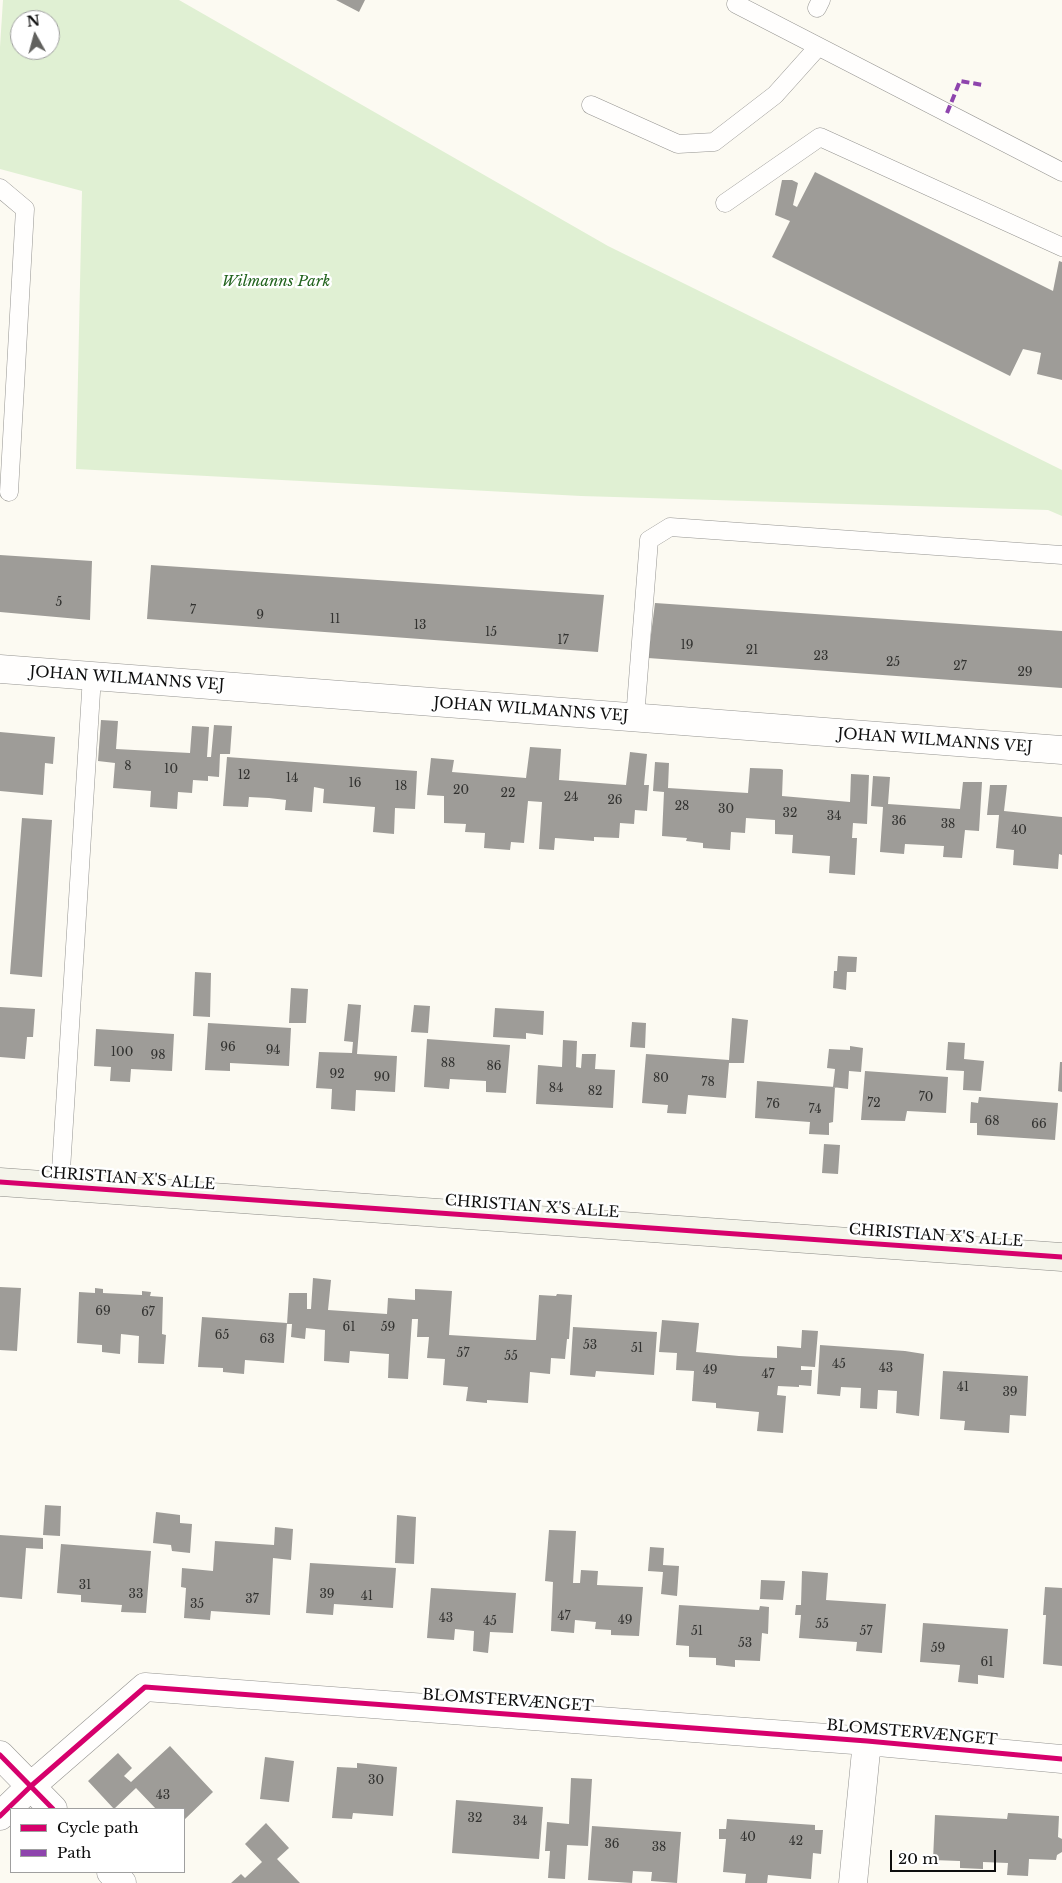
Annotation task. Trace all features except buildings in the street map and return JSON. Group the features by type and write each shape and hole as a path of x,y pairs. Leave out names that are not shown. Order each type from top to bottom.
{"street":[{"name":"JOHAN WILMANNS VEJ","path":"0,669 1062,750"},
{"name":"CHRISTIAN X'S ALLE","path":"0,1182 1062,1257"},
{"name":"BLOMSTERVÆNGET","path":"0,1816 31,1786 145,1687 867,1741 1062,1760"},
{"path":"853,1883 867,1741"},
{"path":"0,1755 52,1808"},
{"path":"112,1873 122,1883"}],"lane":[{"path":"735,1 818,47 1062,172"},
{"path":"591,105 678,144 714,142 775,95 818,47"},
{"path":"726,203 820,137 1062,247"},
{"path":"0,188 25,209 9,492"},
{"path":"635,718 649,540 670,527 1062,555"},
{"path":"60,1186 92,676"}],"green space":[{"name":"Wilmanns Park","path":"3,0 179,0 608,246 1062,470 1062,516 1048,510 581,496 76,469 82,191 0,169 0,47"}],"marked path":[{"path":"947,113 960,81 983,85"}],"cycle path":[{"path":"0,1182 1062,1257"},
{"path":"0,1816 31,1786 145,1687 867,1741 1062,1759"},
{"path":"0,1755 52,1808"}]}
